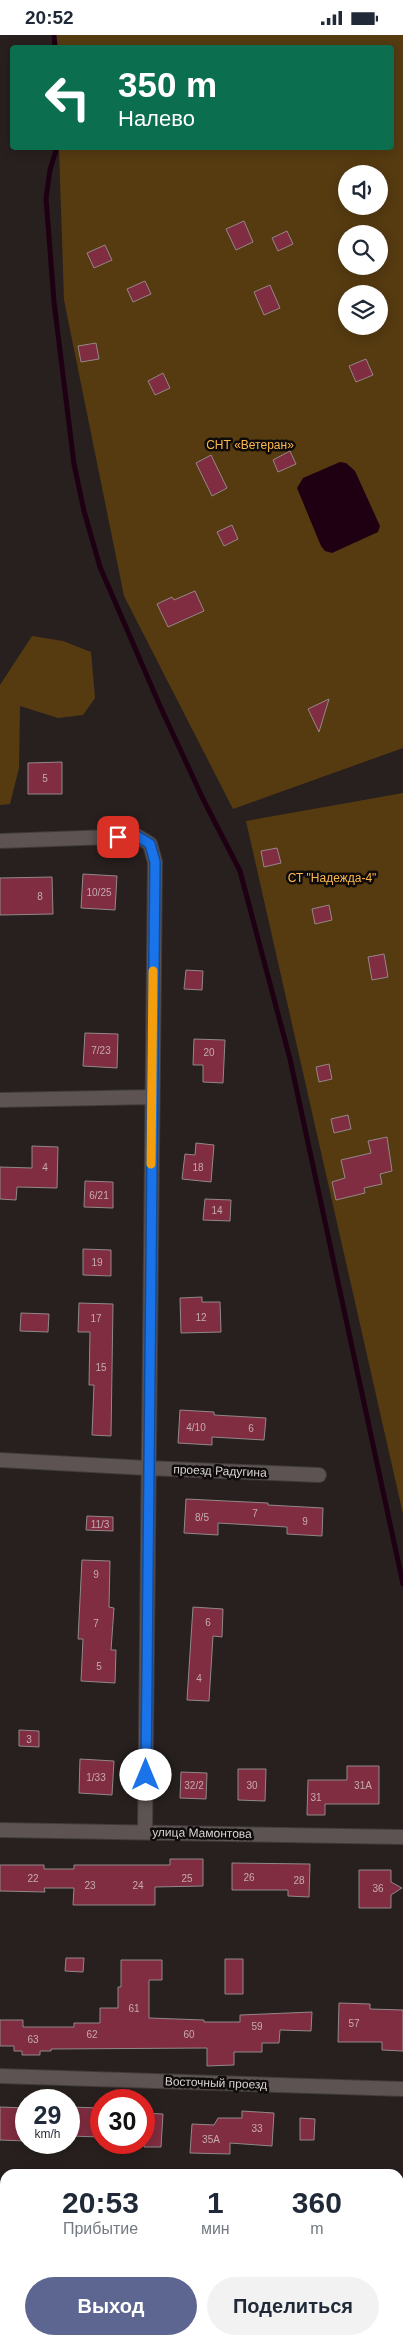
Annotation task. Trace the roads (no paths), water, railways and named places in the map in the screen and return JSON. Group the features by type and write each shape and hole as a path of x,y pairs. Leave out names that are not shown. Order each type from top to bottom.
{"street":[{"path":"0,841 137,836 150,844 155,862 147,1469 145,1832"},
{"path":"0,1101 152,1097"},
{"name":"проезд Радугина","path":"0,1460 147,1469 320,1475"},
{"name":"улица Мамонтова","path":"0,1830 403,1837"},
{"name":"Восточный проезд","path":"0,2076 403,2089"}],"waterway":[{"path":"54,35 55,45"},
{"path":"56,150 50,170 46,198 54,302 74,464 84,511 100,567 160,706 204,801 240,871 290,1059 403,1584"}],"park label":[{"name":"СНТ «Ветеран»","path":"250,445"},
{"name":"СТ \"Надежда-4\"","path":"332,878"}]}
